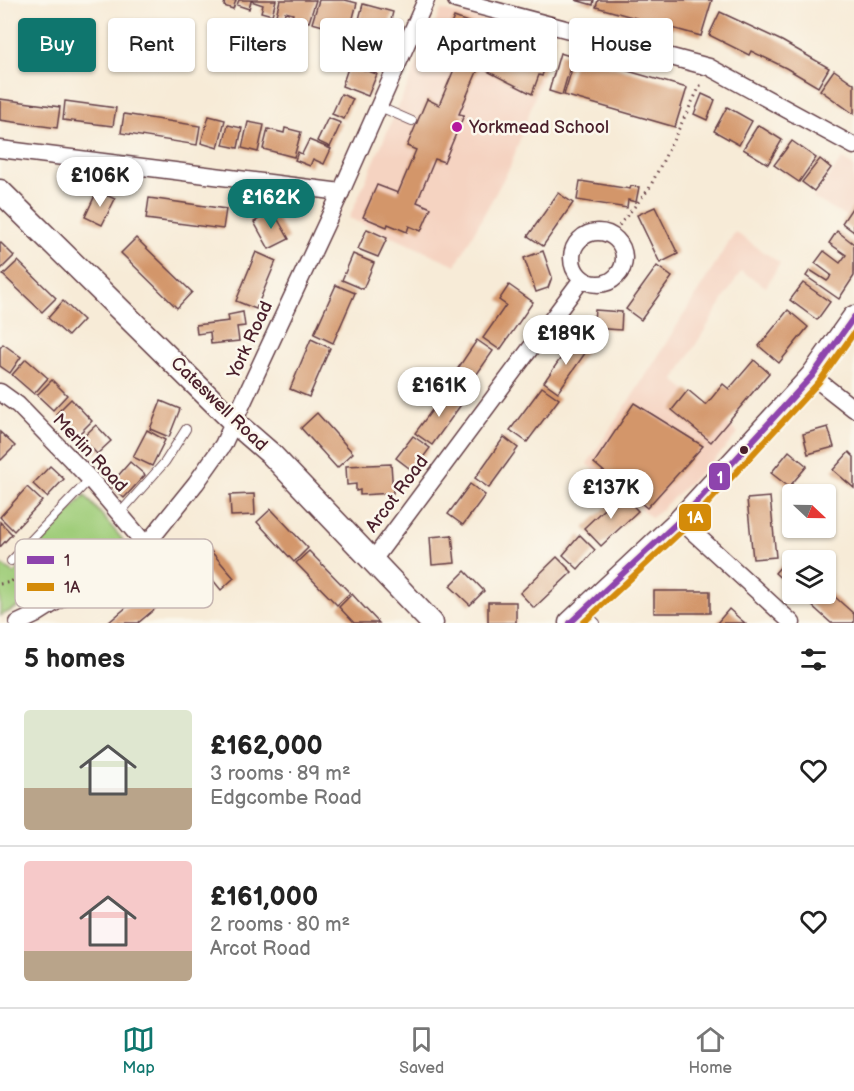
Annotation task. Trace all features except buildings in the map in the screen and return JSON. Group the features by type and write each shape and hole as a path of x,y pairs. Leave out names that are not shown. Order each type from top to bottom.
{"street":[{"name":"York Road","path":"151,539 223,446 380,107 426,0"},
{"path":"456,0 709,67 854,146"},
{"path":"0,149 341,192"},
{"name":"Cateswell Road","path":"0,191 233,421 271,454 432,623"},
{"path":"601,231 615,237 621,244 624,254 624,263 619,274 600,285 591,284 582,279 575,272 571,261 577,242 583,235 592,232 601,231"},
{"name":"Arcot Road","path":"373,560 582,279"},
{"path":"583,619 680,520 812,376 854,317"},
{"path":"812,376 854,410"},
{"name":"Merlin Road","path":"0,392 18,405 90,479 141,539"},
{"path":"680,520 792,623"},
{"name":"York Road","path":"18,623 46,608"}],"lane":[{"path":"380,107 412,121"},
{"path":"119,513 165,462 186,429"},
{"path":"32,539 90,479"},
{"path":"11,561 15,557"}],"path":[{"path":"615,237 620,224 649,189 709,67"}],"shaded area":[{"name":"Yorkmead School","path":"441,10 475,18 437,18"},
{"name":"Yorkmead School","path":"416,67 416,72 544,72 510,167 456,265 349,218"},
{"path":"842,159 854,166 854,223 813,198"},
{"path":"735,232 780,263 766,287 741,271 674,380 738,433 721,453 652,518 587,464 652,366"}],"green space":[{"path":"85,495 122,539 45,539"},
{"path":"0,563 14,574 16,608 0,616"}],"transit line":[{"name":"1","path":"570,623 680,520 812,376 854,317"},
{"name":"1A","path":"583,623 687,526 819,382 854,333"}],"place":[{"name":"Yorkmead School","path":"457,127"}]}
